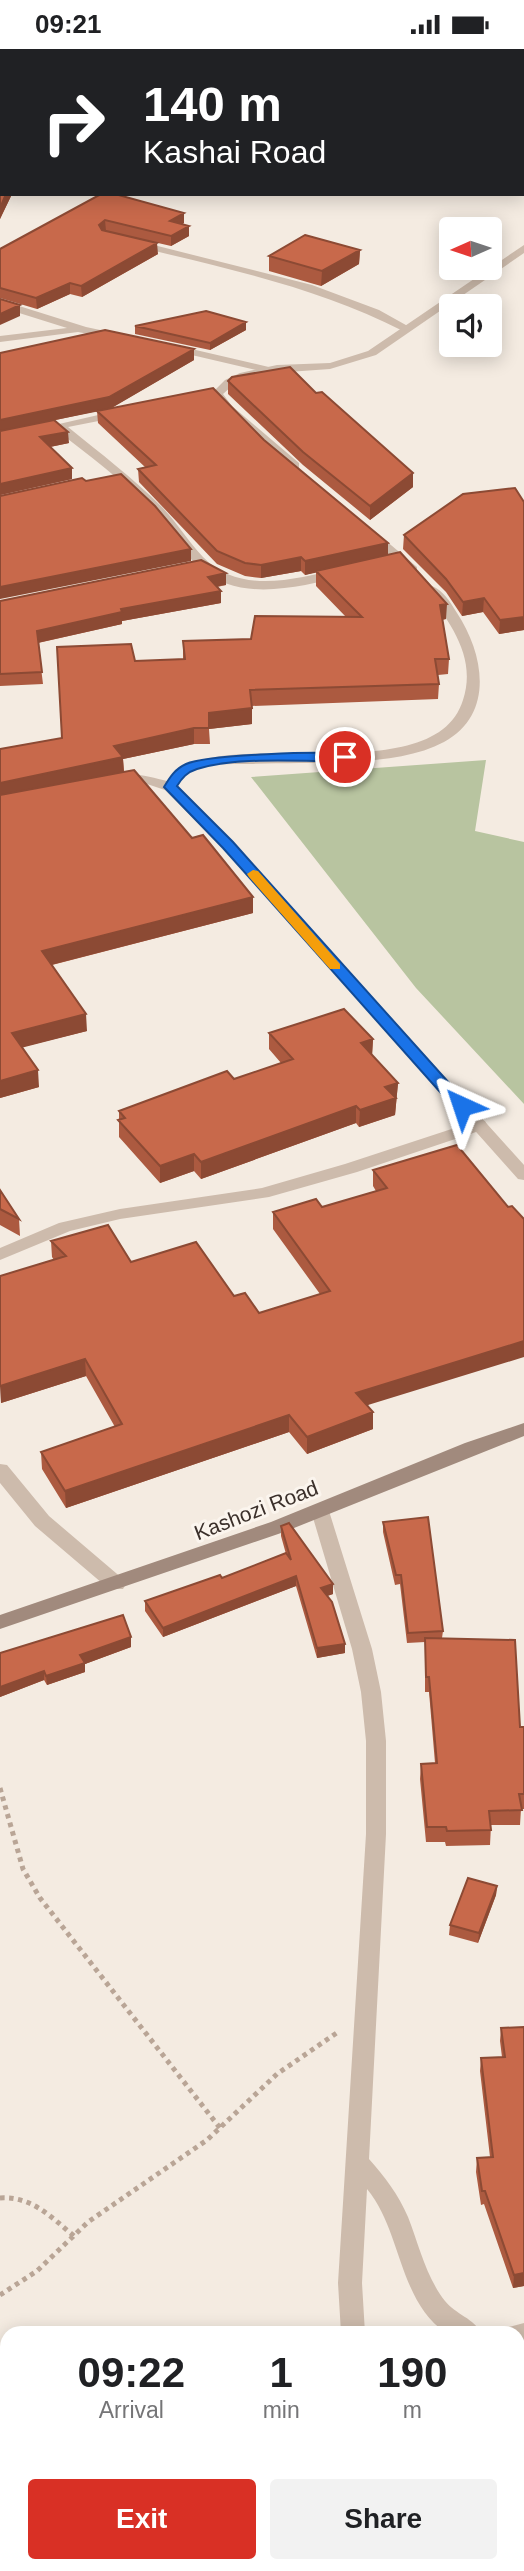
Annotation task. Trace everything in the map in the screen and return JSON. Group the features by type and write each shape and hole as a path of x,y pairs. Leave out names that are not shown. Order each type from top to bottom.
{"main road":[{"name":"Kashozi Road","path":"0,1622 116,1584 320,1511 481,1443 524,1429"}],"street":[{"path":"119,239 313,289 376,311 407,329"},
{"path":"311,481 211,395 235,378 269,370 346,363 372,353 524,249"},
{"path":"0,303 84,330 122,338"},
{"path":"0,339 84,330"},
{"path":"161,345 269,370"},
{"path":"36,430 135,411"},
{"path":"59,426 161,513 198,566 246,584 292,583 352,571"},
{"path":"170,787 179,773 192,766 231,760 345,757 395,752 438,741 468,718 474,697 475,665 463,631 437,596 362,525"},
{"path":"106,781 130,778 170,787 228,845 524,1175"},
{"path":"0,1254 65,1227 120,1214 263,1193 351,1168 479,1125"},
{"path":"0,1470 42,1521 116,1584"},
{"path":"320,1511 362,1649 375,1729 376,1835 355,2160 350,2283 353,2326"},
{"path":"355,2160 386,2195 408,2243 424,2292 434,2308 459,2326"}],"path":[{"path":"0,1788 23,1869 40,1898 220,2128"},
{"path":"0,2295 37,2271 88,2222 220,2128 277,2074 364,2013"},
{"path":"0,2198 20,2197 31,2201 74,2236"}],"green space":[{"path":"486,760 475,831 524,842 524,1104 416,988 251,777"}],"building":[{"path":"0,196 5,196 0,208"},
{"path":"97,196 122,196 184,213 170,221 189,226 171,236 105,220 99,225 102,230 157,243 81,286 70,283 36,298 0,288 0,249"},
{"path":"305,235 360,250 322,271 269,256"},
{"path":"0,299 20,305 0,314"},
{"path":"206,311 246,322 210,343 135,326"},
{"path":"105,330 194,349 109,397 0,420 0,353"},
{"path":"290,367 316,393 322,392 413,473 370,506 303,452 228,381 232,377"},
{"path":"213,388 264,440 388,543 305,561 301,557 261,565 245,563 217,551 138,469 156,465 97,411"},
{"path":"54,420 68,432 40,437 72,468 0,484 0,431"},
{"path":"121,474 155,506 191,549 0,587 0,496 82,478 86,481"},
{"path":"515,488 524,502 524,617 500,620 484,598 463,602 446,579 404,535 463,494"},
{"path":"400,552 447,604 440,605 449,659 435,659 439,684 250,690 252,708 209,713 209,728 194,728 114,746 123,757 0,783 0,749 62,738 57,647 131,644 135,661 185,659 183,641 251,639 255,616 362,617 316,571"},
{"path":"201,560 226,573 208,577 221,591 121,609 122,612 37,631 42,672 0,674 0,601"},
{"path":"134,770 192,838 203,835 253,897 42,951 86,1014 12,1033 38,1070 0,1081 0,795"},
{"path":"344,1009 373,1039 361,1043 398,1083 385,1087 396,1098 360,1110 356,1106 201,1162 194,1154 160,1166 118,1120 125,1118 119,1111 227,1071 234,1079 293,1059 269,1033"},
{"path":"457,1145 508,1207 512,1206 524,1219 524,1341 356,1393 373,1412 307,1437 289,1415 65,1491 41,1452 122,1424 85,1359 0,1386 0,1276 66,1256 51,1241 108,1225 131,1262 196,1242 234,1296 245,1293 259,1313 330,1291 273,1212 316,1199 322,1207 387,1188 373,1170"},
{"path":"0,1190 19,1219 0,1209"},
{"path":"428,1517 443,1631 408,1633 401,1575 396,1575 383,1522"},
{"path":"289,1523 333,1584 321,1588 332,1602 345,1644 317,1648 296,1576 163,1628 145,1601 220,1575 222,1578 286,1553 291,1560 281,1526"},
{"path":"123,1615 131,1637 80,1655 85,1663 46,1676 44,1671 0,1687 0,1653"},
{"path":"425,1638 515,1640 520,1727 524,1727 524,1794 519,1794 522,1810 489,1811 491,1830 447,1831 446,1827 427,1827 421,1764 437,1763 429,1677 426,1677"},
{"path":"468,1878 497,1886 479,1933 450,1925"},
{"path":"524,2027 524,2273 514,2275 485,2191 482,2191 477,2158 493,2157 481,2058 505,2057 501,2028"}],"slow traffic":[{"path":"253,874 335,966"}],"route":[{"path":"345,757 231,760 192,766 179,773 170,787 228,845 462,1106"}]}
